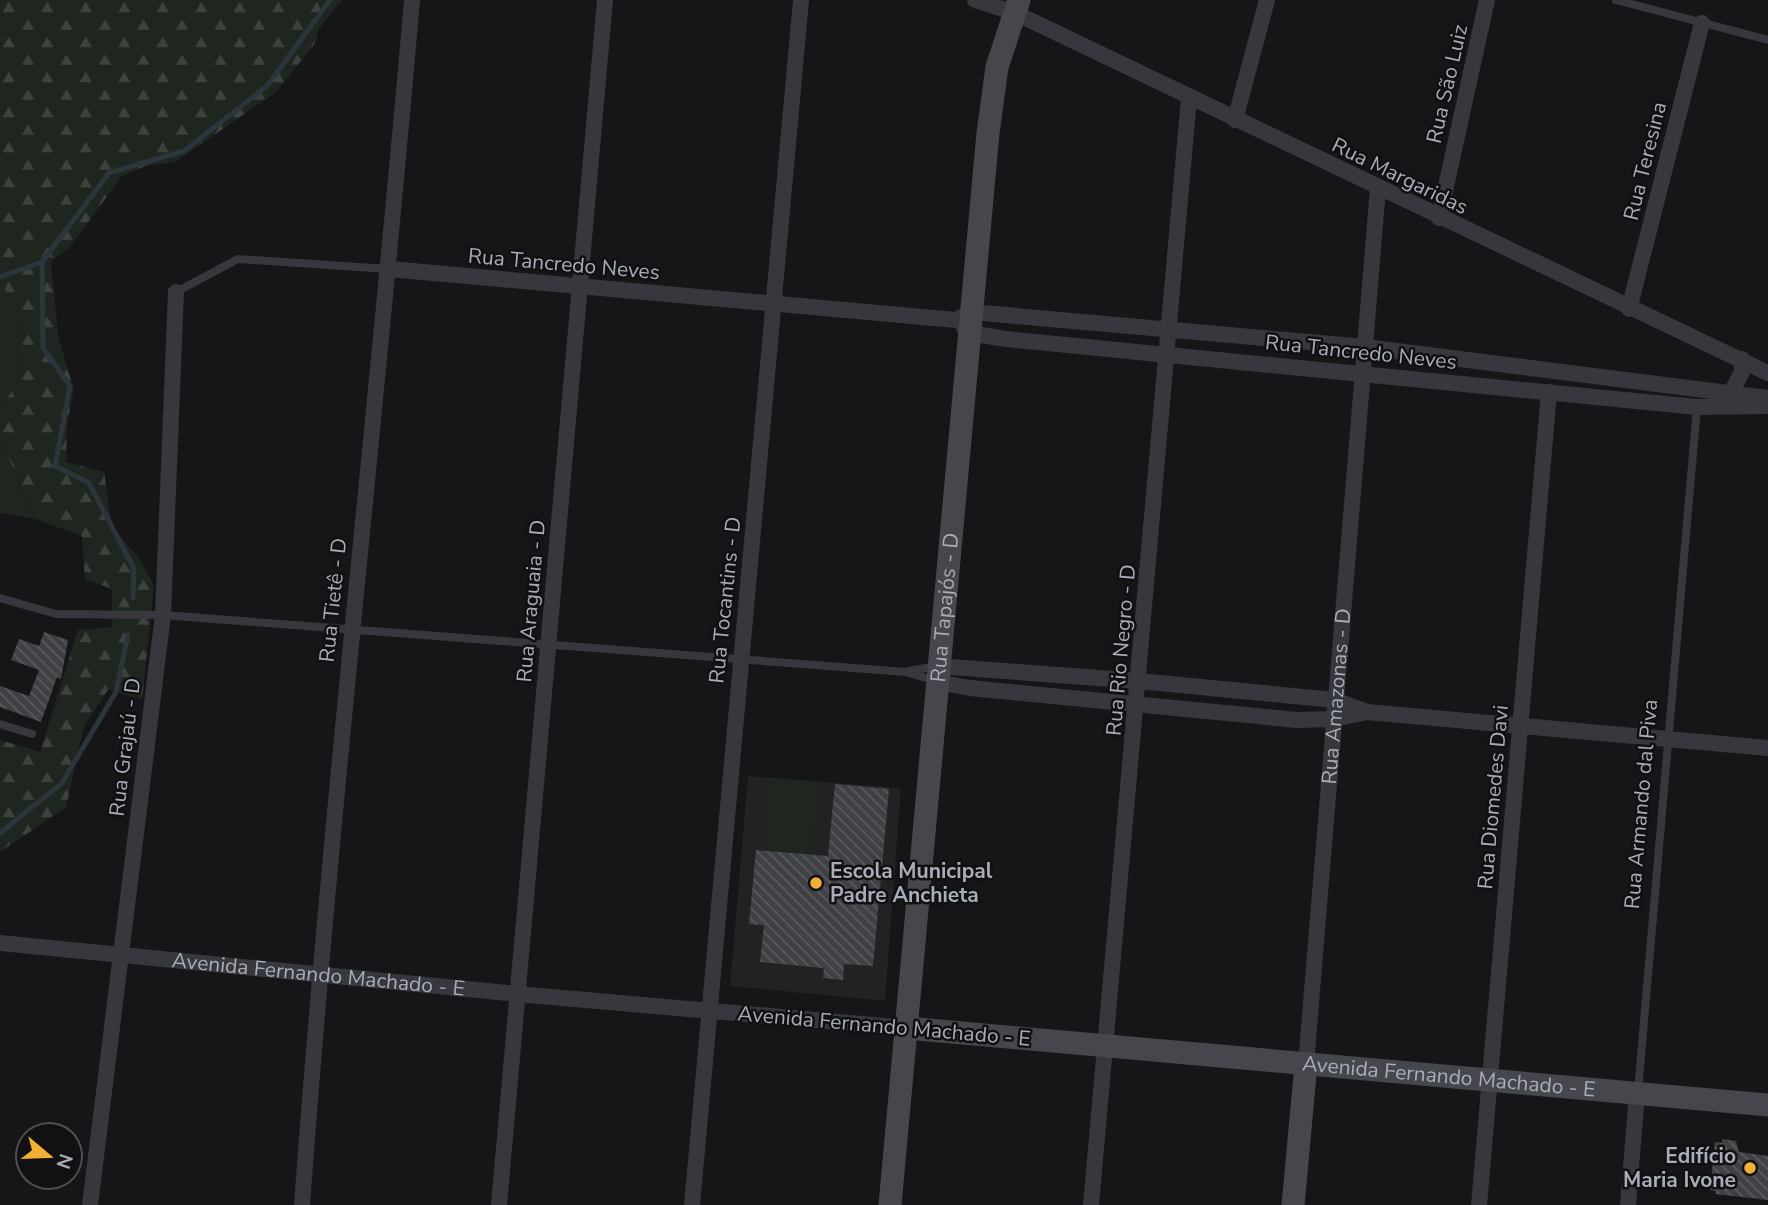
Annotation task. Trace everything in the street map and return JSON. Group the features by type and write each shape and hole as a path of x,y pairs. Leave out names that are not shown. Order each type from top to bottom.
{"street":[{"name":"Rua Tietê - D","path":"302,1205 318,974 350,630 389,269 412,0"},
{"name":"Rua Araguaia - D","path":"499,1205 605,0"},
{"name":"Rua Tocantins - D","path":"692,1205 801,0"},
{"name":"Rua Margaridas","path":"975,0 1017,6 1189,98 1768,373"},
{"path":"1235,120 1267,0"},
{"name":"Rua São Luiz","path":"1439,218 1488,0"},
{"name":"Rua Tapajós - D","path":"890,1205 966,321 997,67 1017,6"},
{"name":"Rua Teresina","path":"1629,309 1702,23"},
{"name":"Rua Rio Negro - D","path":"1091,1205 1189,98"},
{"name":"Rua Amazonas - D","path":"1293,1205 1378,188"},
{"name":"Rua Tancredo Neves","path":"389,269 966,321 1170,328 1365,347 1768,398"},
{"name":"Rua Grajaú - D","path":"90,1205 163,615 176,292"},
{"name":"Rua Tancredo Neves","path":"966,321 1167,354 1697,407 1768,406"},
{"path":"1731,393 1742,372 1742,359"},
{"name":"Rua Diomedes Davi","path":"1479,1205 1549,392"},
{"path":"937,674 1139,681 1335,700 1367,712 1520,728 1768,748"},
{"path":"937,674 970,688 1297,720 1334,719 1367,712"},
{"name":"Avenida Fernando Machado - E","path":"0,943 517,994 710,1009 1768,1105"},
{"name":"Rua Armando dal Piva","path":"1628,1205 1637,1093"}],"lane":[{"path":"1616,0 1768,40"},
{"name":"Rua Tancredo Neves","path":"176,292 238,259 389,269"},
{"name":"Rua Armando dal Piva","path":"1637,1093 1697,407"},
{"path":"0,598 56,614 163,615 937,674"},
{"path":"906,672 937,674"},
{"path":"0,724 32,734"}],"shaded area":[{"name":"Escola Municipal Padre Anchieta","path":"748,776 901,788 885,1001 730,986"}],"green space":[{"path":"0,0 342,0 319,29 314,45 275,93 175,162 145,166 121,177 70,247 51,262 58,336 74,390 67,424 66,462 104,472 112,527 139,558 154,586 142,699 108,690 84,726 66,807 0,852 0,740 40,752 78,630 112,627 112,589 85,579 82,536 35,519 0,438 0,410 18,381 17,309 0,281"},
{"path":"0,281 17,308 18,382 0,410"},
{"path":"0,438 35,519 0,513"},
{"path":"768,778 819,782 812,855 761,850"}],"building":[{"path":"44,632 68,640 61,679 57,677 41,722 0,707 0,686 29,696 39,670 11,660 19,639 39,646"},
{"path":"835,784 889,789 873,966 844,964 843,980 823,978 824,968 760,962 764,925 749,924 756,850 828,856"},
{"name":"Edifício Maria Ivone","path":"1722,1139 1736,1141 1739,1152 1768,1156 1768,1200 1715,1194 1716,1191 1710,1190 1715,1142 1722,1143"}],"waterway":[{"path":"133,598 134,569 89,483 55,466 70,386 43,348 42,262 109,173 184,151 267,86 330,0"},
{"path":"0,277 42,262"},
{"path":"0,833 62,783 116,692 128,635"}],"place":[{"name":"Escola Municipal Padre Anchieta","path":"816,883"},
{"name":"Edifício Maria Ivone","path":"1750,1168"}]}
